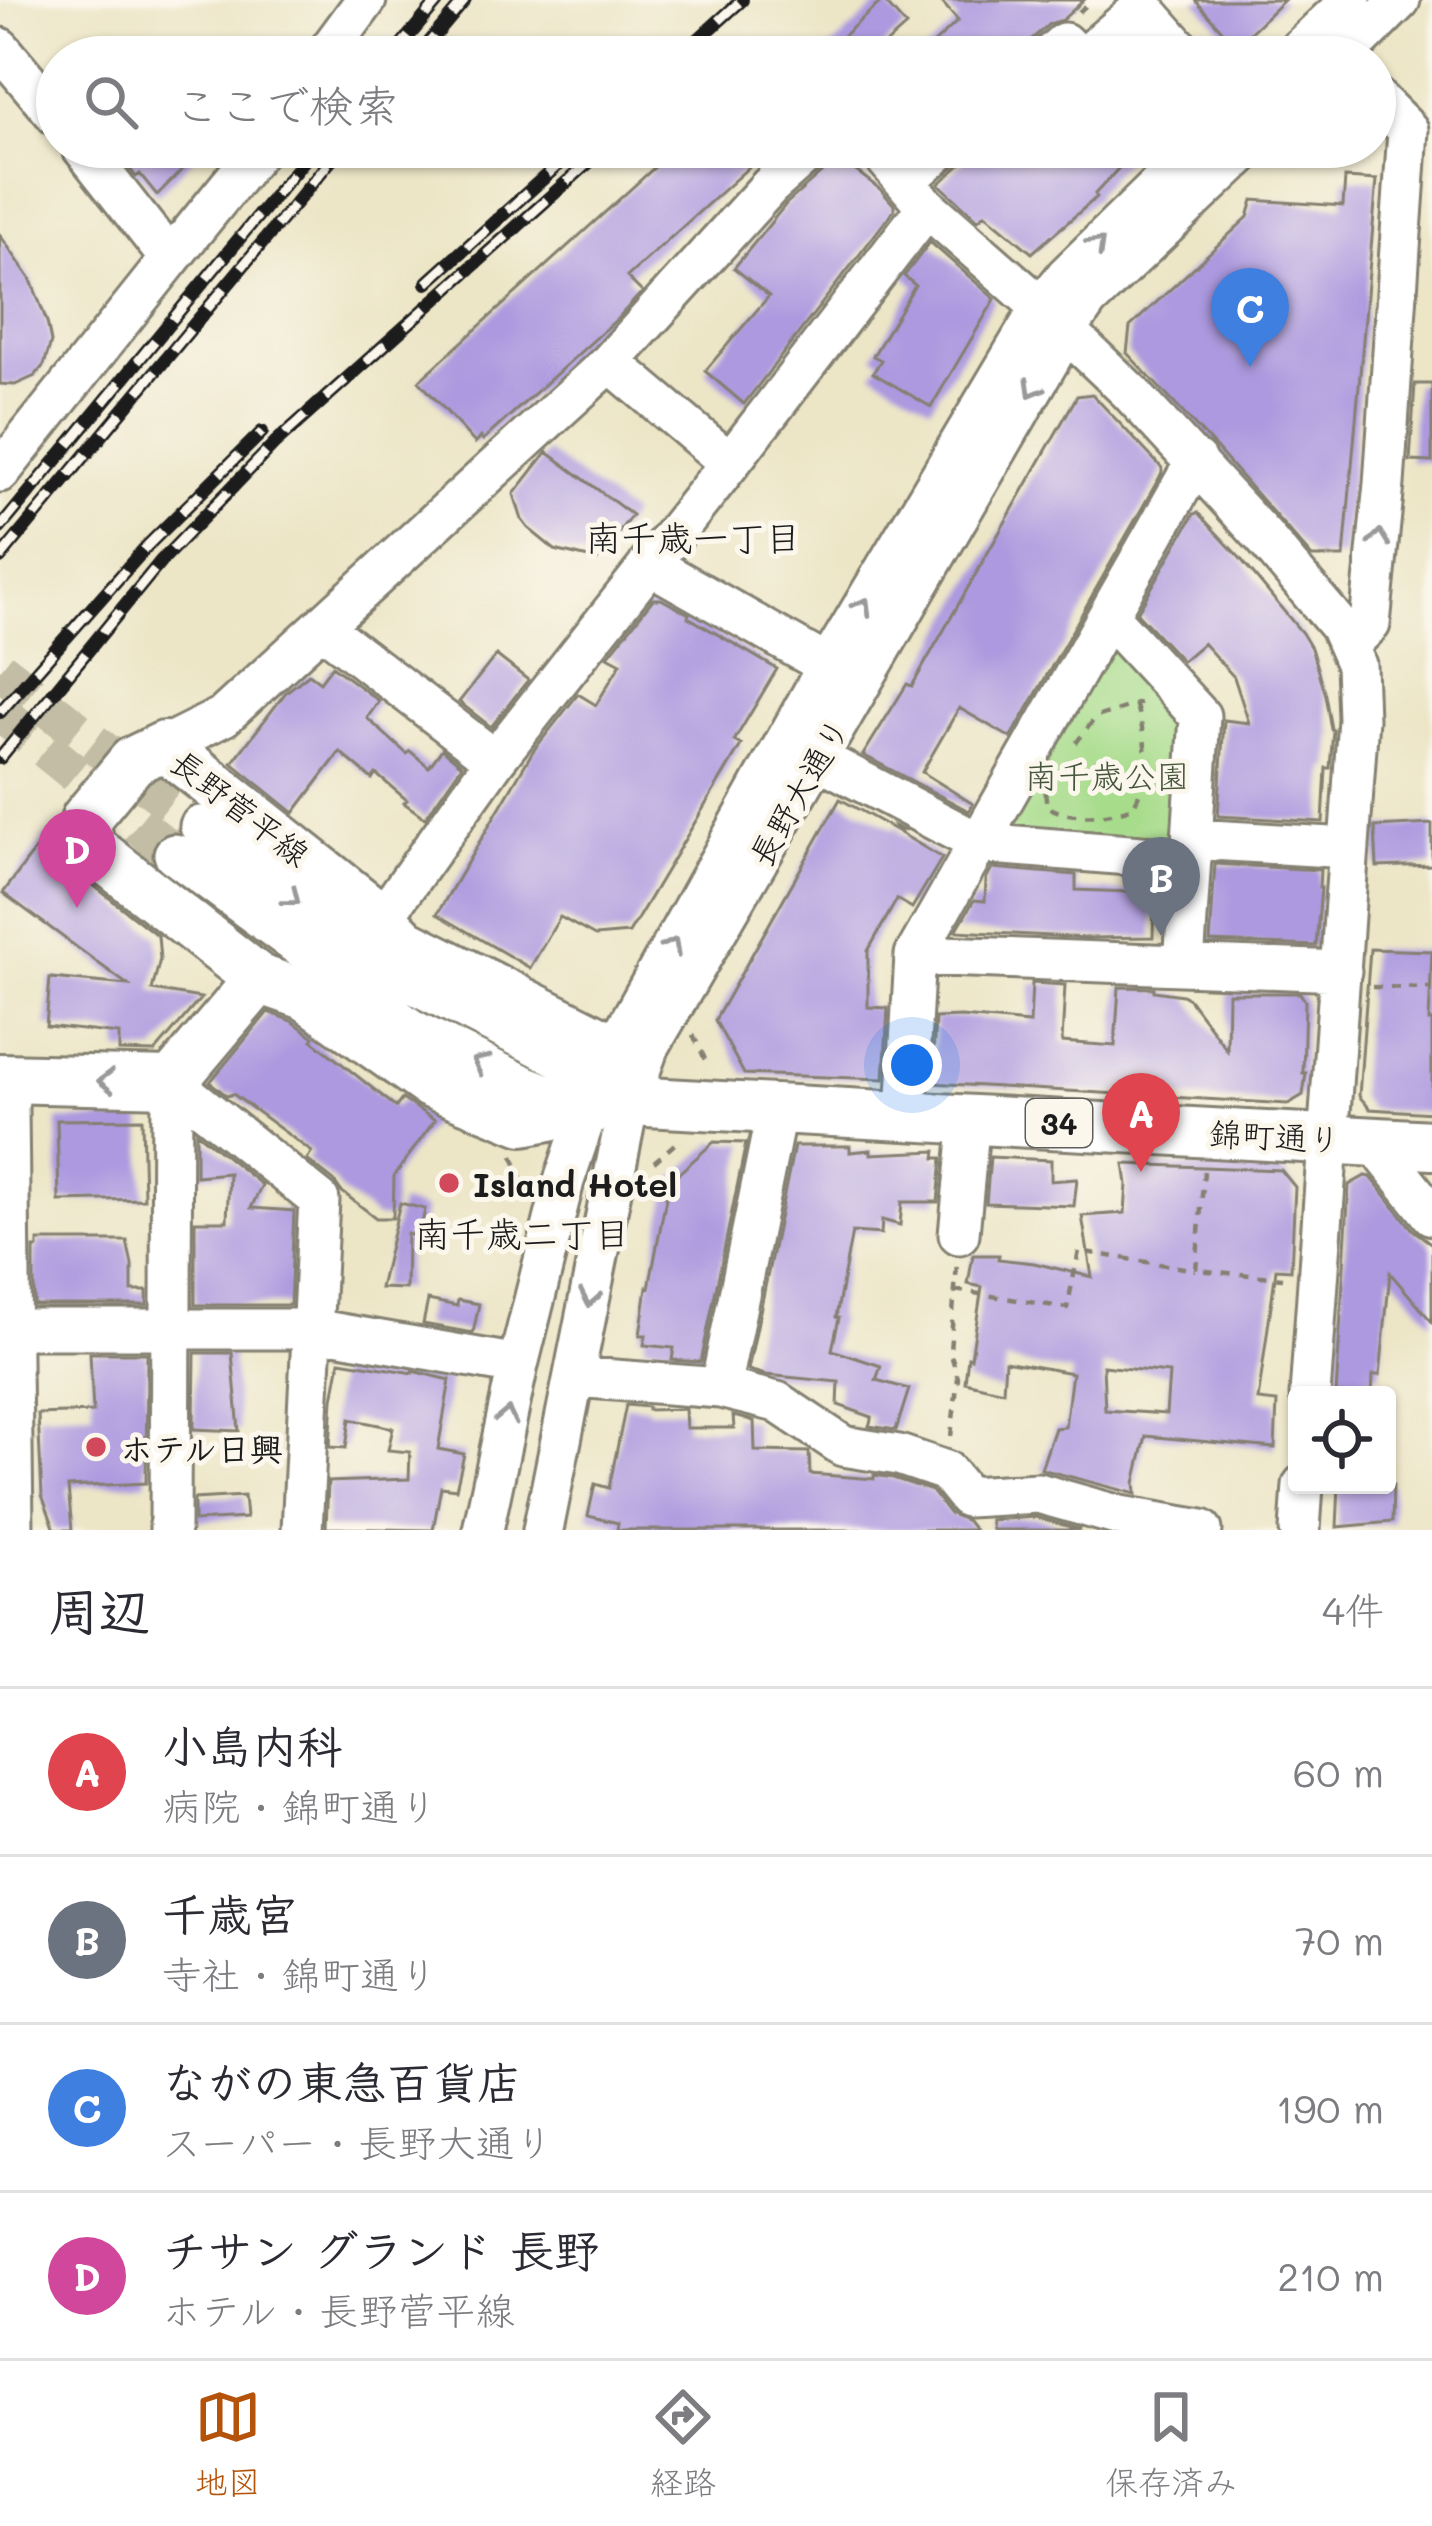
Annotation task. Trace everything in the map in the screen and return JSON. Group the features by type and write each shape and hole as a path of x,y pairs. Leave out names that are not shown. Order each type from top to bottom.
{"main road":[{"name":"長野菅平線","path":"608,1084 524,1121 429,1083 305,995 259,979 89,846 86,818 133,761 164,746 382,919 405,943 608,1084 694,1102"},
{"path":"6,1078 172,1082 259,979"},
{"name":"錦町通り","path":"694,1102 1432,1144"}],"street":[{"path":"339,36 366,0"},
{"path":"1314,36 1351,0"},
{"path":"1107,36 1143,7 1169,36"},
{"path":"1372,36 1412,7"},
{"path":"0,48 36,91"},
{"path":"1348,646 1370,624 1420,140 1396,117"},
{"path":"98,168 170,259"},
{"path":"0,472 244,168"},
{"path":"164,746 224,716 610,362 790,168"},
{"path":"894,168 1196,461 1339,626 1356,664 1358,719 1341,978 1352,1140 1319,1281 1311,1386"},
{"path":"382,919 495,760 730,463 931,168"},
{"name":"長野大通り","path":"483,1530 563,1181 608,1084 1054,319 1066,276 1167,168"},
{"name":"長野大通り","path":"1054,319 1088,300 1227,168"},
{"path":"610,362 730,463"},
{"path":"906,1114 915,956 1196,461"},
{"path":"650,563 844,674"},
{"path":"1108,616 1200,716 1184,965"},
{"path":"322,627 495,760"},
{"name":"長野大通り","path":"543,1530 575,1377 608,1084 648,1049 817,758 844,674"},
{"path":"817,758 979,843 1349,848"},
{"path":"187,840 411,1029 524,1085 608,1084"},
{"path":"915,956 1184,965 1341,978"},
{"path":"6,1078 6,1422 13,1530"},
{"path":"170,1530 172,1082"},
{"path":"172,1082 319,1200 302,1530"},
{"path":"720,1388 776,1109"},
{"path":"959,1234 970,1118"},
{"path":"1352,1140 1432,1215"},
{"path":"9,1329 312,1330 518,1365"},
{"path":"575,1377 720,1388 777,1402 843,1446 899,1455 963,1499 1038,1493 1120,1516 1202,1530"},
{"path":"1294,1494 1300,1530"}],"path":[{"path":"1073,746 1096,717 1136,706 1171,685"},
{"path":"1045,790 1047,806 1056,812 1116,814 1133,807 1147,766 1147,740 1136,706"},
{"path":"1341,978 1432,988"},
{"path":"654,1162 694,1102 693,1034"},
{"path":"1196,1270 1206,1131"},
{"path":"509,1145 521,1178"},
{"path":"959,1234 950,1351 958,1378 963,1499"},
{"path":"955,1290 1067,1307 1079,1251 1196,1270 1319,1281"}],"green space":[{"name":"南千歳公園","path":"1105,638 1182,714 1175,844 1003,838"}],"building":[{"path":"883,0 906,26 895,36 843,36"},
{"path":"940,0 1084,0 1035,36 942,36 958,21"},
{"path":"1195,0 1284,0 1246,36 1227,36"},
{"path":"129,168 184,168 157,195 140,174 136,177"},
{"path":"654,168 748,168 627,277 642,292 617,319 483,440 475,443 419,381"},
{"path":"827,168 852,168 880,189 894,210 744,404 705,371 769,296 734,268 786,204"},
{"path":"957,168 1119,168 1097,197 1032,253 985,214 978,220 939,184"},
{"path":"1345,178 1377,180 1344,557 1312,557 1127,353 1130,327 1248,217 1253,200 1343,206"},
{"path":"0,235 31,280 51,342 35,376 15,385 0,384"},
{"path":"930,242 995,299 931,407 873,373 881,360 873,356 915,285 904,276"},
{"path":"1415,384 1432,384 1432,462 1410,461"},
{"path":"1092,394 1162,473 1011,738 959,708 922,772 973,804 969,811 863,755 907,684 912,686 1077,396"},
{"path":"547,452 632,515 597,560 555,550 522,520 514,494"},
{"path":"1198,513 1311,648 1333,730 1323,822 1218,816 1224,720 1249,723 1234,677 1203,643 1182,661 1137,613"},
{"path":"653,599 689,614 777,669 734,741 741,745 629,933 595,936 560,917 530,968 437,914 533,751 578,694 596,705 621,663 608,656"},
{"path":"496,655 528,680 491,727 459,702"},
{"path":"332,666 379,701 367,718 407,754 410,751 429,767 442,749 462,765 425,818 376,774 372,779 340,752 294,813 232,763 286,692 309,674 320,682"},
{"path":"840,799 942,858 912,908 897,899 868,951 868,1007 888,1008 884,1079 744,1074 715,1020"},
{"path":"1432,824 1432,865 1377,867 1375,827"},
{"path":"46,835 60,846 71,868 158,936 160,959 152,990 201,998 155,1052 119,1051 119,1034 46,1026 50,978 128,985 3,893"},
{"path":"1215,864 1320,870 1316,946 1210,942"},
{"path":"992,868 1076,875 1076,890 1154,893 1153,937 956,931 974,900 985,901"},
{"path":"1370,949 1432,951 1432,1113 1370,1109 1359,1096"},
{"path":"1032,983 1065,985 1062,1042 1115,1046 1119,987 1154,988 1189,999 1227,1050 1228,993 1300,993 1305,1001 1303,1095 1288,1104 932,1083 935,1018 1030,1023"},
{"path":"268,1012 314,1037 396,1107 402,1099 435,1120 394,1176 393,1218 376,1218 307,1160 312,1152 210,1082"},
{"path":"142,1119 144,1199 59,1201 57,1120"},
{"path":"196,1132 262,1185 251,1208 294,1211 290,1305 195,1305 195,1221 227,1221 229,1173 196,1176"},
{"path":"714,1142 746,1143 701,1362 672,1360 674,1348 644,1345 646,1335 640,1335 647,1287 669,1182"},
{"path":"794,1146 850,1146 850,1152 871,1150 871,1154 936,1151 935,1158 942,1158 938,1202 902,1202 900,1225 882,1220 881,1234 852,1232 836,1317 832,1350 881,1366 876,1380 909,1389 896,1430 869,1426 872,1417 838,1405 839,1382 748,1370"},
{"path":"990,1157 1051,1160 1051,1181 1077,1179 1074,1206 986,1203"},
{"path":"1124,1164 1281,1170 1295,1187 1291,1270 1276,1269 1258,1400 1277,1402 1275,1448 1146,1436 1136,1494 1041,1469 1055,1428 1065,1427 1072,1373 1005,1361 1003,1391 965,1382 982,1287 968,1284 973,1255 999,1255 998,1259 1092,1277 1082,1216 1125,1213","holes":["1103,1366 1169,1373 1166,1414 1105,1410"]},
{"path":"1371,1177 1413,1230 1432,1244 1432,1322 1390,1273 1380,1375 1373,1375 1372,1386 1337,1386 1349,1185"},
{"path":"400,1203 425,1209 419,1237 407,1234 406,1289 380,1288"},
{"path":"38,1241 127,1241 132,1291 147,1291 147,1305 34,1305"},
{"path":"428,1300 457,1306 458,1300 479,1304 473,1333 423,1324"},
{"path":"90,1353 147,1353 146,1483 68,1487 72,1530 55,1530 42,1495 38,1414 93,1412"},
{"path":"195,1353 232,1353 239,1431 194,1429"},
{"path":"340,1361 450,1380 438,1449 464,1454 456,1489 441,1487 433,1530 326,1528 328,1482 409,1479 410,1452 388,1450 393,1428 350,1419 346,1448 330,1447"},
{"path":"626,1405 685,1409 686,1428 734,1428 733,1416 754,1421 755,1451 809,1452 810,1474 874,1479 874,1475 932,1491 949,1513 974,1530 617,1530 618,1523 588,1516 595,1484 609,1488"},
{"path":"1339,1494 1393,1494 1392,1522 1337,1527"},
{"path":"244,1496 246,1518 194,1521 194,1499"},
{"path":"1035,1517 1081,1530 992,1530 990,1520"}],"tunnel":[{"path":"0,670 200,826"},
{"path":"0,712 174,854"}],"railway":[{"path":"409,36 439,0"},
{"path":"435,36 465,0"},
{"path":"702,36 742,0"},
{"path":"0,528 298,168"},
{"path":"0,558 325,168"},
{"path":"427,283 555,168"},
{"path":"0,758 162,560 275,443 583,168"},
{"path":"0,712 147,546 262,432"}],"place":[{"name":"ながの東急百貨店","path":"1250,367"},
{"name":"チサン グランド 長野","path":"77,908"},
{"name":"千歳宮","path":"1161,936"},
{"name":"小島内科","path":"1141,1172"},
{"name":"Island Hotel","path":"449,1183"},
{"name":"ホテル日興","path":"96,1447"}],"district":[{"name":"南千歳一丁目","path":"693,536"},
{"name":"南千歳二丁目","path":"522,1232"}]}
